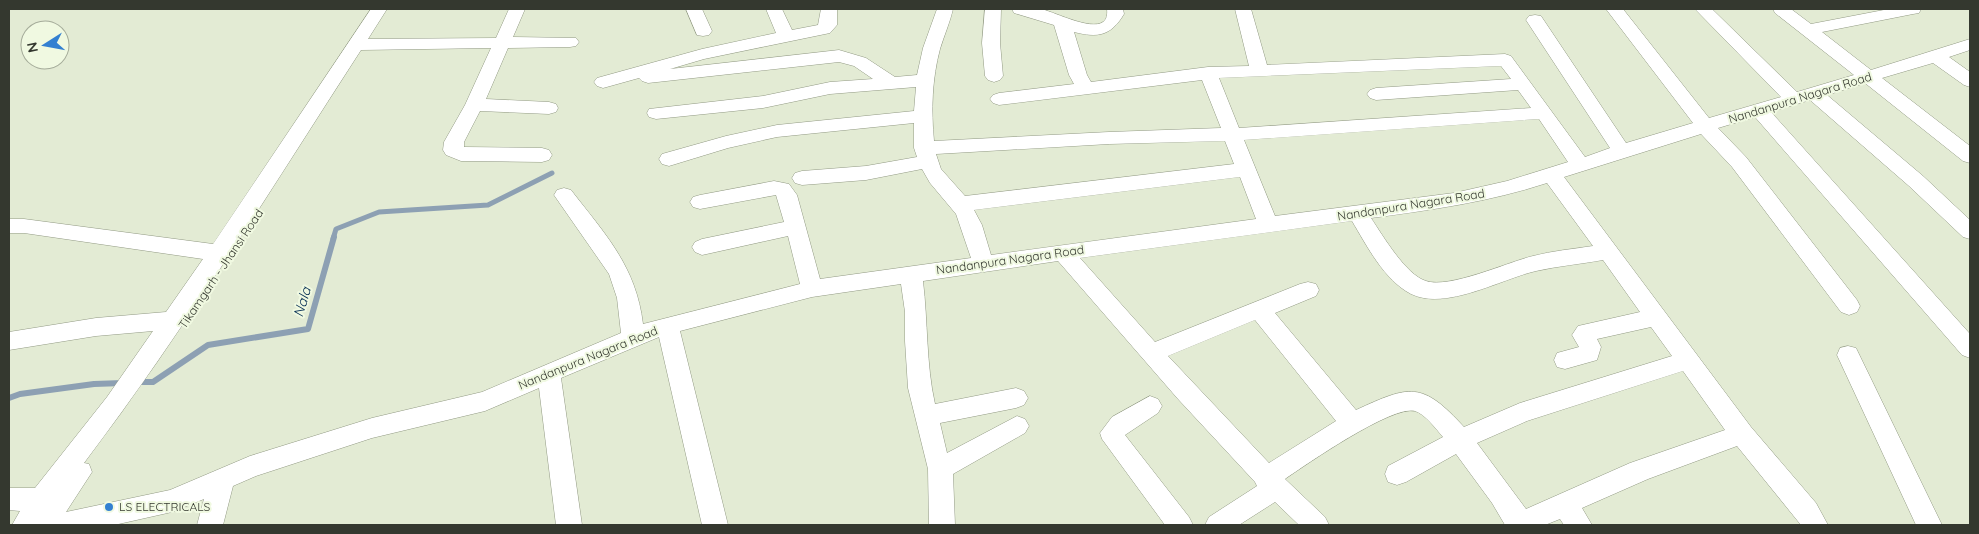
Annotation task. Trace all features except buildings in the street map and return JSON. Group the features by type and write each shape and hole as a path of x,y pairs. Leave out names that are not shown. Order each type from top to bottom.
{"street":[{"path":"42,525 153,358 172,320 364,45 379,9"},
{"name":"Tikamgarh - Jhansi Road","path":"153,358 364,45 395,9"},
{"path":"516,9 474,106 454,142 453,150 455,153 542,155"},
{"path":"694,9 703,30"},
{"path":"774,9 786,36"},
{"path":"602,82 702,54 826,28 828,25 829,9"},
{"path":"945,9 932,48 926,80 924,116 926,154 931,169 961,204 972,226 983,264"},
{"path":"993,9 991,43 994,76"},
{"path":"1020,9 1084,30 1101,29 1109,26 1114,20 1115,9"},
{"path":"1243,9 1259,70"},
{"path":"1614,9 1705,126 1739,162 1849,306"},
{"path":"1703,9 1804,97 1916,181 1970,232"},
{"path":"1781,9 1970,156"},
{"path":"1808,30 1913,9"},
{"path":"1535,20 1622,152"},
{"path":"1062,22 1078,75 1086,88"},
{"path":"364,45 570,42"},
{"name":"Nandanpura Nagara Road","path":"62,525 172,501 250,467 372,428 485,401 633,338 668,326 812,289 1063,252 1454,200 1509,188 1552,175 1970,44"},
{"path":"648,77 839,56 855,58 863,62 890,83"},
{"path":"1936,56 1970,81"},
{"path":"999,99 1208,73 1411,66 1496,59 1504,60 1510,64 1581,166"},
{"path":"1208,73 1269,226"},
{"path":"656,113 763,102 830,88 926,80"},
{"path":"1376,94 1523,84"},
{"path":"474,106 549,108"},
{"path":"1759,110 1970,348"},
{"path":"802,178 866,173 926,154 1109,138 1233,135 1543,113"},
{"path":"669,159 726,142 777,131 924,116"},
{"path":"961,204 1246,169"},
{"path":"1552,175 1742,434 1807,511 1815,525"},
{"path":"700,202 782,189 787,195 812,289"},
{"path":"564,195 624,282 628,295 633,338"},
{"path":"1358,214 1391,262 1410,281 1421,288 1435,290 1456,288 1538,262 1607,252"},
{"path":"9,226 24,226 218,253"},
{"path":"702,247 795,227"},
{"path":"1063,252 1151,353 1271,482 1316,525"},
{"path":"911,274 916,312 916,341 920,388 940,468 942,525"},
{"path":"1151,353 1308,290"},
{"path":"1259,309 1352,424"},
{"path":"1565,360 1588,354 1590,347 1583,335 1586,332 1655,317"},
{"path":"9,341 96,327 172,320"},
{"path":"668,326 715,525"},
{"path":"1848,354 1929,525"},
{"path":"1398,474 1460,440 1520,413 1687,360"},
{"path":"548,374 569,525"},
{"path":"926,416 1016,398"},
{"path":"1218,525 1318,443 1352,424 1406,401 1416,401 1431,409 1460,440 1520,524 1639,471 1742,434"},
{"path":"24,525 41,500 122,403"},
{"path":"1150,406 1120,424 1112,433 1114,439 1180,525"},
{"path":"940,468 1017,426"},
{"path":"210,525 222,479"},
{"path":"9,499 41,500"},
{"path":"1564,504 1579,525"}],"waterway":[{"name":"Nala","path":"333,239 336,229 379,212 488,205 552,173"},
{"name":"Nala","path":"137,382 153,382 208,345 308,329 334,237"},
{"name":"Nala","path":"9,398 20,394 94,384 123,383"}],"place":[{"name":"LS ELECTRICALS","path":"109,507"}]}
